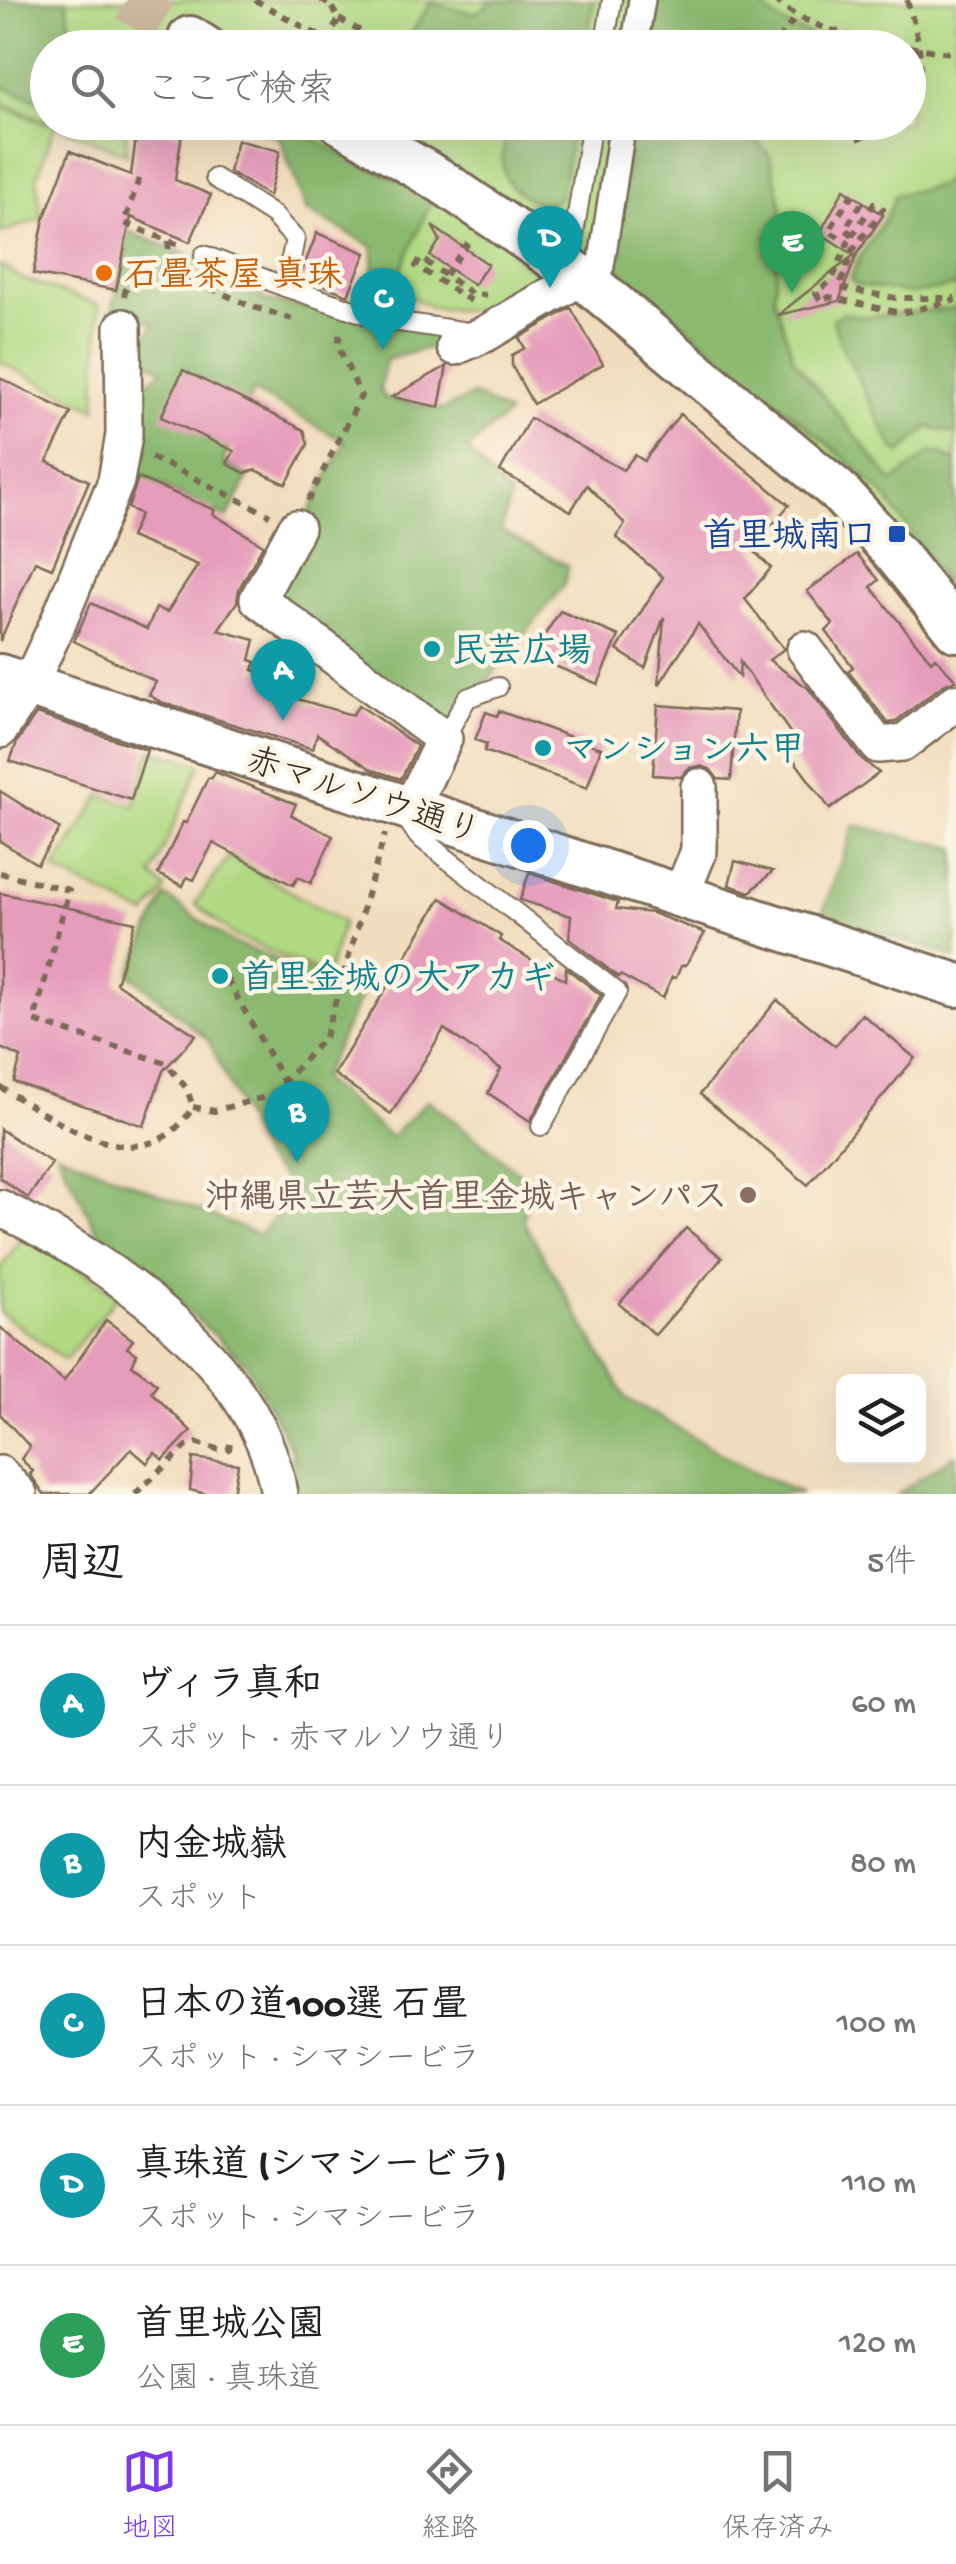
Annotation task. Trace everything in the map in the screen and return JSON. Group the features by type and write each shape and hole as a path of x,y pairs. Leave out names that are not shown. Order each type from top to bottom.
{"street":[{"path":"637,30 642,0"},
{"path":"371,140 447,185 578,274 838,491 898,556 956,630"},
{"path":"462,343 578,274 618,140"},
{"path":"0,730 14,680 93,544 120,468 124,435 123,328"},
{"path":"296,528 258,599 444,739 403,807"},
{"path":"804,648 878,745 903,743 956,702"},
{"name":"赤マルソウ通り","path":"14,680 956,985"},
{"path":"680,897 698,851 699,787"},
{"path":"0,1208 80,1252 132,1290 203,1353 240,1395 257,1422 272,1455 280,1494"},
{"path":"0,1474 19,1494"}],"lane":[{"path":"607,30 612,0"},
{"path":"578,274 590,140"},
{"path":"215,178 273,215 295,239 285,287"},
{"path":"204,255 285,287 462,343"},
{"path":"380,305 462,343"},
{"path":"444,739 467,698 498,686"},
{"path":"403,807 418,836 617,992 542,1126"}],"path":[{"path":"255,0 309,30"},
{"path":"320,0 332,3 339,19 359,30"},
{"path":"775,0 797,16 840,30"},
{"path":"907,0 916,30"},
{"path":"786,30 797,16"},
{"path":"333,30 339,19"},
{"path":"926,49 956,54"},
{"path":"140,179 124,224 204,255"},
{"path":"850,197 861,204 845,230 850,239 829,230 850,197"},
{"path":"874,203 883,209 853,250 839,288 896,298 956,299 901,313 829,298 822,302 816,292 832,280 850,239 874,203"},
{"path":"445,275 470,240"},
{"path":"169,242 168,256 184,269 185,277"},
{"path":"472,294 473,300 469,302 416,266 421,258 472,294 488,295 500,287"},
{"path":"154,268 282,316"},
{"path":"142,452 296,528 361,396 338,346 340,331"},
{"path":"193,1107 214,1111 272,1095 326,1037 340,995 344,966 403,807"},
{"path":"0,873 69,890 34,1021 166,1063 186,1089 193,1107"},
{"path":"227,980 284,1082"},
{"path":"0,1087 71,1132 112,1143 140,1145 159,1140 177,1128 193,1107"},
{"path":"135,1494 186,1446 198,1443 223,1451 229,1448 232,1408 240,1395"}],"green space":[{"path":"0,0 956,0 956,586 947,586 592,264 500,312 433,308 374,278 373,247 306,210 281,140 926,140 926,30 30,30 30,115 0,102"},
{"path":"0,0 66,0 71,30 30,30 30,97 0,86"},
{"path":"495,0 594,0 589,30 413,30 430,3 475,13"},
{"path":"653,0 761,0 774,17 798,30 648,30"},
{"path":"0,106 30,117 30,140 50,140 37,177 41,219 1,233"},
{"path":"92,140 126,140 127,154"},
{"path":"281,140 314,140 434,195 395,283 373,272 373,247 306,210"},
{"path":"506,140 570,140 561,197 544,205 518,192 505,174"},
{"path":"630,140 756,140 770,156 782,207 774,297 794,360 893,482 931,452 956,462 956,586 947,586 887,498 855,467 621,272 615,260 614,243"},
{"path":"956,167 956,210 952,212 956,229 956,286 912,294 857,285 851,280 895,195 941,185"},
{"path":"117,227 259,283 261,299 306,308 326,300 459,339 386,360 380,390 385,398 441,410 474,395 508,414 467,449 510,497 501,531 568,566 564,585 446,732 271,601 304,522 345,442 253,391 223,462 248,478 227,518 137,473 129,450 137,391 163,370 137,356 154,323 111,312 128,251 82,240"},
{"path":"0,265 23,279 99,305 96,409 0,362"},
{"path":"956,308 956,434 928,427 901,453 893,448 832,319 842,313 866,317"},
{"path":"151,750 200,764 152,876 166,889 146,915 54,870 101,795 134,806"},
{"path":"854,825 956,848 956,958 822,915"},
{"path":"230,856 343,922 327,975 235,936 195,904"},
{"path":"165,896 233,943 363,992 321,1079 391,1137 428,1100 527,1179 524,1222 626,1398 746,1468 801,1494 296,1494 292,1451 246,1363 96,1229 57,1152 258,1235 299,1193 262,1158 209,1041 130,974"},
{"path":"26,1232 118,1295 65,1360 0,1312 0,1269"},
{"path":"956,1454 956,1494 897,1494"}],"building":[{"path":"136,140 181,140 175,180 211,195 190,242 131,217 116,290 33,274 44,219 70,151 131,175"},
{"path":"237,140 280,151 269,196 229,172"},
{"path":"844,189 883,215 857,254 839,301 778,315 854,255 820,233"},
{"path":"432,226 488,264 474,285 430,256 440,240"},
{"path":"317,233 366,253 348,295 300,276"},
{"path":"571,308 603,364 533,404 512,366 512,355 525,348 519,338"},
{"path":"447,366 439,407 392,397"},
{"path":"183,370 304,430 308,444 286,484 256,470 245,473 227,464 234,451 161,417"},
{"path":"0,378 71,413 47,462 89,481 52,568 35,561 0,641"},
{"path":"680,414 789,505 752,549 771,568 745,599 784,649 769,660 808,688 861,758 879,773 830,809 783,745 794,738 740,662 739,677 698,624 659,685 664,617 645,668 617,650 663,577 616,537 625,524 587,485 571,511 500,471 530,418 623,470 635,455 644,461"},
{"path":"138,478 215,510 213,514 263,545 239,589 237,602 218,630 255,640 250,660 256,662 253,670 301,684 297,699 352,715 359,705 417,746 401,779 373,770 317,734 313,749 161,702 149,695 156,682 74,641 91,603 147,629 156,608 167,612 198,565 130,537 140,514 128,508"},
{"path":"857,554 879,580 871,587 931,661 935,657 956,680 943,685 895,722 888,723 848,671 853,667 826,631 833,624 807,591"},
{"path":"560,611 619,636 598,684 531,656"},
{"path":"658,705 736,711 731,780 718,779 710,769 700,766 689,768 681,777 653,775"},
{"name":"マンション六甲","path":"499,711 601,748 587,788 484,751 487,744 475,740 486,712 497,716"},
{"path":"36,714 147,750 131,800 10,761 17,742"},
{"path":"215,772 296,804 291,815 333,836 311,883 298,877 293,885 213,843 194,880 187,877 183,886 158,874 183,822 186,823 208,778"},
{"path":"0,791 60,829 37,864 0,841"},
{"path":"735,861 773,871 750,892 729,885"},
{"path":"529,873 618,902 616,909 652,913 705,933 686,965 681,966 676,978 672,977 663,998 618,977 569,938 571,916 520,900"},
{"path":"0,893 135,922 116,983 196,1035 163,1071 144,1126 14,1082 21,1057 0,1048"},
{"path":"441,898 501,936 499,940 565,980 566,968 601,995 530,1121 488,1093 501,1069 444,1029 391,1114 334,1074"},
{"path":"777,1000 835,1046 862,1014 915,1058 808,1185 700,1094"},
{"path":"0,1129 52,1163 28,1198 0,1178"},
{"path":"686,1228 722,1258 655,1335 619,1304"},
{"path":"106,1320 133,1340 127,1348 137,1354 132,1365 157,1384 151,1392 191,1431 163,1460 155,1453 147,1463 131,1449 89,1494 44,1494 30,1474 33,1471 21,1459 30,1447 0,1414 0,1327 64,1381"},
{"path":"193,1458 238,1464 233,1494 190,1490"}],"tunnel":[{"path":"127,0 177,30"}],"place":[{"name":"石畳茶屋 真珠","path":"104,273"},
{"name":"真珠道 (シマシービラ)","path":"550,288"},
{"name":"首里城公園","path":"792,293"},
{"name":"日本の道100選 石畳","path":"383,350"},
{"name":"首里城南口","path":"897,534"},
{"name":"民芸広場","path":"432,649"},
{"name":"ヴィラ真和","path":"283,721"},
{"name":"マンション六甲","path":"543,748"},
{"name":"首里金城の大アカギ","path":"220,976"},
{"name":"内金城嶽","path":"297,1163"},
{"name":"沖縄県立芸大首里金城キャンパス","path":"748,1195"}]}
